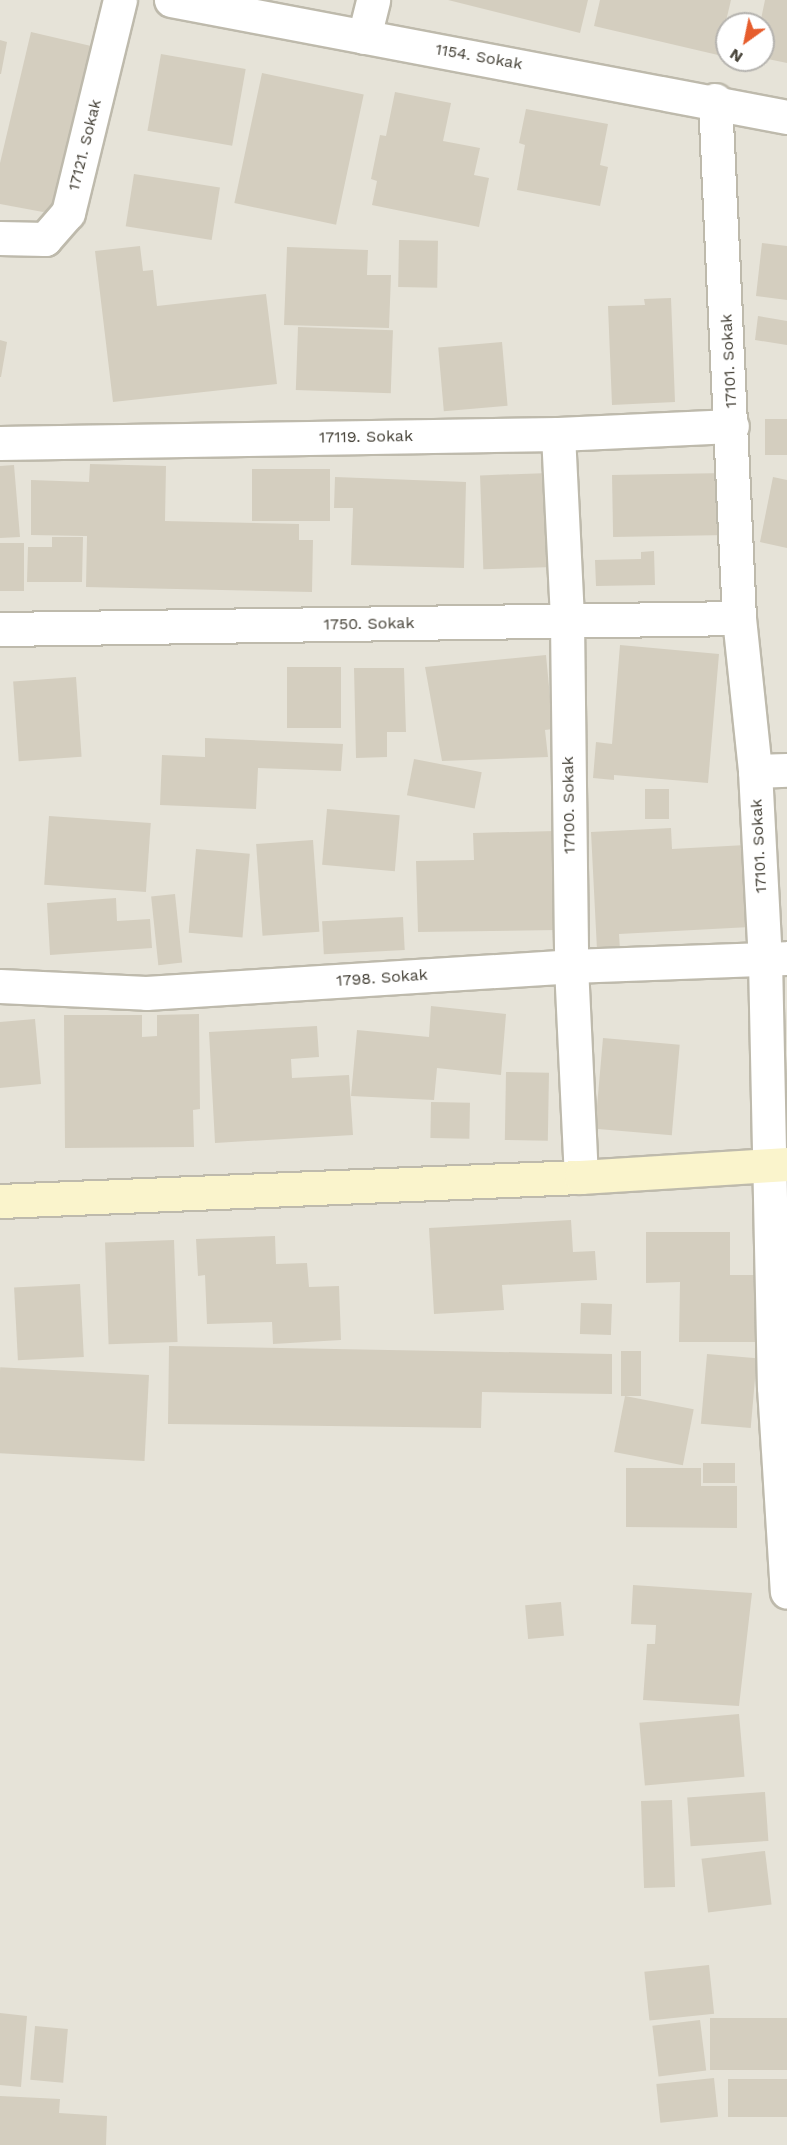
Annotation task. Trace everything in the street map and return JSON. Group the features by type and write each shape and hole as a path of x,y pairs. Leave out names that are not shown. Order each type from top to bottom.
{"street":[{"name":"17121. Sokak","path":"0,238 45,239 68,213 120,0"},
{"name":"1154. Sokak","path":"171,0 715,100 787,117"},
{"path":"364,37 373,0"},
{"name":"17101. Sokak","path":"715,100 732,426 739,618 776,959 780,1389 787,1592"},
{"name":"17119. Sokak","path":"0,443 558,434 732,426"},
{"name":"17100. Sokak","path":"558,434 567,621 571,966 581,1177"},
{"name":"1750. Sokak","path":"0,629 739,618"},
{"path":"755,771 787,770"},
{"name":"1798. Sokak","path":"0,984 146,993 571,966 776,959"},
{"path":"0,1201 581,1177 778,1164"}],"shaded area":[{"path":"0,0 787,0 787,2145 0,2145"}],"building":[{"path":"448,0 588,0 580,33"},
{"path":"600,0 731,0 728,12 715,12 715,54 594,26"},
{"path":"765,0 787,0 787,63 775,60 775,12 762,12"},
{"path":"31,32 104,49 65,203 43,212 0,204 0,163"},
{"path":"0,40 7,42 1,74 0,74"},
{"path":"161,54 246,69 232,146 147,131"},
{"path":"262,73 364,95 336,225 234,203"},
{"path":"395,92 451,103 443,141 480,148 474,175 489,178 479,227 372,205 377,181 371,179 380,135 386,136"},
{"path":"526,109 608,124 600,165 608,167 600,206 517,190 525,145 519,143"},
{"path":"134,174 220,188 212,240 126,226"},
{"path":"399,240 438,241 437,288 398,287"},
{"path":"762,243 787,246 787,300 756,296"},
{"path":"140,246 143,271 153,270 157,306 266,294 277,384 113,402 95,251"},
{"path":"287,247 368,250 367,275 391,275 389,328 284,325"},
{"path":"671,298 675,402 612,405 608,306 645,305 644,299"},
{"path":"758,316 787,321 787,345 755,340"},
{"path":"298,327 393,330 391,393 296,390"},
{"path":"0,340 7,342 1,377 0,377"},
{"path":"502,342 508,406 444,411 438,348"},
{"path":"765,419 787,419 787,455 765,455"},
{"path":"90,464 166,466 165,521 299,524 299,540 313,540 312,592 86,587 87,536 31,535 31,480 89,482"},
{"path":"14,465 20,537 0,538 0,466"},
{"path":"252,469 330,469 330,521 252,521"},
{"path":"549,473 552,567 483,569 480,475"},
{"path":"726,473 727,535 613,537 612,475"},
{"path":"335,477 466,482 464,568 351,565 353,508 334,508"},
{"path":"773,477 787,480 787,548 760,542"},
{"path":"52,537 83,537 82,582 27,582 28,547 52,547"},
{"path":"0,543 24,543 24,591 0,591"},
{"path":"654,551 655,585 596,586 595,560 641,559 641,552"},
{"path":"620,645 719,654 708,783 614,775 614,780 593,778 596,742 612,744"},
{"path":"546,655 553,729 545,730 548,757 442,761 425,667"},
{"path":"287,667 341,667 341,728 287,728"},
{"path":"354,668 404,668 406,732 387,732 387,757 356,758"},
{"path":"76,677 82,757 19,761 13,681"},
{"path":"205,738 343,744 341,771 258,768 256,809 160,805 162,755 205,757"},
{"path":"414,759 482,772 475,808 407,795"},
{"path":"645,789 669,789 669,819 645,819"},
{"path":"327,809 400,815 395,871 322,865"},
{"path":"49,816 151,823 146,892 44,885"},
{"path":"671,828 672,849 746,845 750,927 619,934 620,950 597,950 591,832"},
{"path":"555,831 557,930 418,932 416,861 474,860 473,833"},
{"path":"313,840 319,932 263,936 256,844"},
{"path":"196,849 250,854 242,937 189,933"},
{"path":"175,894 182,963 158,965 151,897"},
{"path":"116,898 117,921 150,919 152,948 50,955 47,903"},
{"path":"403,917 405,950 324,954 322,921"},
{"path":"431,1006 506,1014 501,1075 437,1068 434,1100 351,1096 357,1030 429,1037"},
{"path":"199,1014 200,1109 193,1110 194,1147 65,1148 64,1015 142,1015 142,1037 157,1036 157,1015"},
{"path":"35,1019 41,1084 0,1088 0,1022"},
{"path":"317,1026 319,1057 291,1059 292,1078 349,1075 353,1135 215,1143 209,1032"},
{"path":"603,1038 680,1045 672,1135 595,1129"},
{"path":"506,1072 549,1073 548,1141 505,1140"},
{"path":"431,1102 470,1103 469,1139 430,1138"},
{"path":"571,1220 573,1252 595,1251 597,1280 502,1285 504,1310 434,1314 429,1228"},
{"path":"646,1232 730,1232 730,1275 766,1275 766,1342 679,1342 680,1282 646,1283"},
{"path":"275,1236 276,1264 307,1263 309,1287 339,1286 341,1340 273,1344 272,1322 207,1324 205,1275 198,1276 196,1239"},
{"path":"174,1240 178,1342 109,1344 105,1242"},
{"path":"80,1284 84,1357 18,1360 14,1287"},
{"path":"581,1303 612,1304 611,1335 580,1334"},
{"path":"169,1346 612,1354 612,1394 482,1392 481,1428 168,1424"},
{"path":"621,1351 641,1351 641,1396 621,1396"},
{"path":"707,1354 757,1358 751,1428 701,1424"},
{"path":"0,1367 149,1375 144,1461 0,1453"},
{"path":"625,1396 694,1409 683,1465 614,1452"},
{"path":"703,1463 735,1463 735,1483 703,1483"},
{"path":"626,1468 701,1468 701,1486 737,1486 737,1528 626,1527"},
{"path":"633,1585 752,1593 739,1706 643,1700 647,1644 655,1644 656,1625 631,1624"},
{"path":"561,1602 564,1636 528,1639 525,1605"},
{"path":"739,1714 744,1777 645,1785 639,1723"},
{"path":"765,1792 768,1841 691,1846 687,1797"},
{"path":"672,1800 675,1887 644,1888 641,1801"},
{"path":"765,1851 772,1905 708,1912 701,1859"},
{"path":"709,1965 714,2014 649,2021 644,1972"},
{"path":"0,2013 27,2016 21,2087 0,2085"},
{"path":"710,2018 787,2018 787,2070 710,2070"},
{"path":"700,2020 706,2071 659,2076 652,2026"},
{"path":"35,2026 68,2029 63,2083 30,2080"},
{"path":"714,2078 718,2117 660,2123 656,2084"},
{"path":"728,2079 787,2079 787,2117 728,2117"},
{"path":"0,2096 60,2099 59,2113 107,2116 106,2145 0,2145"}]}
